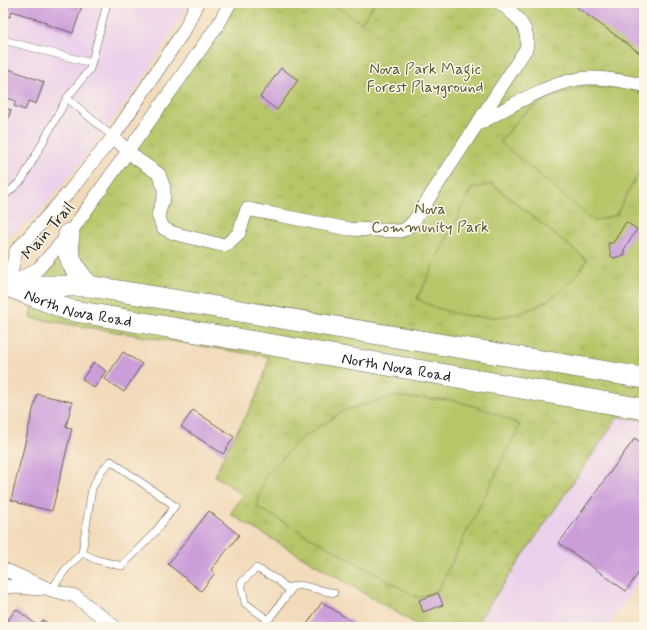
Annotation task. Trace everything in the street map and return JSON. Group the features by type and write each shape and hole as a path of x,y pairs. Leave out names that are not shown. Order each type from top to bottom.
{"main road":[{"path":"69,234 67,247 72,263 78,274 89,286"},
{"name":"North Nova Road","path":"5,285 89,286 644,378"},
{"name":"North Nova Road","path":"5,285 69,310 635,407"},
{"path":"635,407 633,394 644,389"}],"street":[{"name":"Main Trail","path":"5,285 16,251 69,192 113,137 185,29 197,3"},
{"name":"Main Trail","path":"5,285 20,280 39,268 69,234 218,24 230,3"},
{"path":"113,137 137,159 155,170 161,179 164,193 158,215 163,228 173,233 222,245 229,243 239,233 247,209 349,229 393,232 406,229 417,217 526,49 528,40 527,32 522,24 500,3"},
{"path":"475,126 517,102 571,81 600,78 644,85"},
{"path":"3,569 51,590"},
{"path":"3,586 51,590 75,596 115,627"}],"lane":[{"path":"3,197 22,180 67,98 90,68 107,3"},
{"path":"3,40 92,63"},
{"path":"67,98 113,137"},
{"path":"51,590 66,569 82,553 92,488 102,470 111,461 174,506 156,531 122,566 97,560 82,553"},
{"path":"263,627 290,591 278,580 256,568 241,583 245,603 268,620"},
{"path":"287,588 299,586 334,593"}],"shaded area":[{"path":"3,3 187,3 178,22 143,79 93,147 38,214 3,242"},
{"path":"618,416 644,420 644,575 607,627 474,627"}],"green space":[{"name":"Nova Community Park","path":"230,3 644,3 644,420 618,417 474,627 421,627 230,514 243,495 215,476 259,390 269,357 31,318 39,268"},
{"path":"332,3 375,3 361,23"},
{"path":"586,87 622,87 644,95 644,162 616,215 594,221 500,142 522,115 552,96"},
{"path":"492,184 587,260 567,285 548,300 530,309 512,315 474,317 435,307 417,299 471,189"},
{"path":"392,397 453,400 490,411 520,425 438,590 418,598 257,507 265,477 298,441 343,411"}],"building":[{"path":"3,3 83,3 73,33 12,11 10,17 3,15"},
{"path":"571,3 644,3 644,56"},
{"path":"3,67 44,82 36,104 29,101 25,110 14,106 16,101 8,98 4,108 11,110 6,124 3,123"},
{"path":"281,68 298,80 277,110 260,97"},
{"path":"626,222 637,229 624,250 625,255 614,258 611,256 608,243 613,243"},
{"path":"123,352 142,364 124,392 105,379"},
{"path":"94,362 106,371 94,388 82,379"},
{"path":"37,394 72,402 66,427 72,428 52,511 11,500"},
{"path":"193,410 234,437 223,454 181,427"},
{"path":"635,438 644,445 644,565 626,591 559,543"},
{"path":"209,511 239,535 211,570 215,573 201,591 168,564"},
{"path":"438,593 443,605 423,612 419,600"},
{"path":"322,602 354,623 351,627 305,627"},
{"path":"16,609 38,626 43,620 52,627 3,627"}],"park label":[{"name":"Nova Park Magic Forest Playground","path":"425,77"}]}
